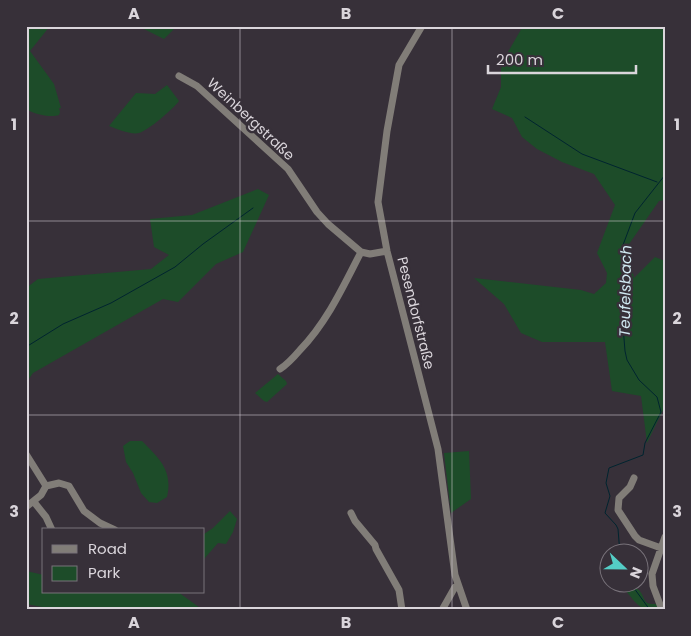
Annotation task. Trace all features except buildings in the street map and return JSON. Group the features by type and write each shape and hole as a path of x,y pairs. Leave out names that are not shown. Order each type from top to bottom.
{"street":[{"name":"Pesendorfstraße","path":"422,26 399,65 387,131 378,202 387,251 438,449 458,586 466,610"},
{"name":"Weinbergstraße","path":"179,76 197,86 288,170 317,212 360,252"},
{"path":"280,369 312,338 331,310 360,252 370,254 387,251"},
{"path":"26,454 46,486"},
{"path":"634,478 630,487 619,498 618,510 639,540 661,548"},
{"path":"26,507 41,495 46,486 59,483 69,486 84,511 100,523 111,528"},
{"path":"34,502 46,517 51,528"},
{"path":"354,516 375,545 399,590 402,610"},
{"path":"662,610 654,592 652,580 654,566 665,537"},
{"path":"442,610 458,586"}],"green space":[{"path":"26,26 50,26 30,51 54,84 61,108 59,108 59,115 42,115 26,109"},
{"path":"138,26 177,26 164,39"},
{"path":"523,26 665,26 665,200 659,201 627,247 634,278 655,257 665,261 665,406 647,443 641,396 612,391 605,342 542,342 521,333 504,304 474,278 581,290 594,294 606,283 607,273 597,253 615,205 594,174 562,162 537,149 522,137 512,118 492,109 501,87 501,69 504,59"},
{"path":"167,85 179,101 149,128 139,133 132,133 109,126 136,93 155,94"},
{"path":"258,189 269,195 243,252 216,264 178,302 163,299 33,373 26,383 26,288 38,279 151,269 169,255 154,247 150,219 192,215"},
{"path":"278,374 287,384 267,402 264,401 255,393"},
{"path":"130,441 142,441 164,466 168,480 167,497 157,503 149,502 141,493 133,473 126,462 123,446"},
{"path":"469,451 471,499 451,513 444,453"},
{"path":"230,511 237,519 233,532 226,544 218,543 205,558 205,533"},
{"path":"26,571 42,575 42,594 181,594 203,610 59,610 26,604"},
{"path":"628,594 641,594 646,602 656,604 661,610 643,608"}],"waterway":[{"path":"525,117 582,154 657,182"},
{"name":"Teufelsbach","path":"619,544 618,529 605,513 610,496 606,483 609,468 643,455 645,443 661,412 657,397 639,380 627,360 623,326 627,305 623,245 635,213 665,175"},
{"path":"26,347 63,324 111,303 175,267 253,208"},
{"name":"Teufelsbach","path":"638,594 650,610"}]}
